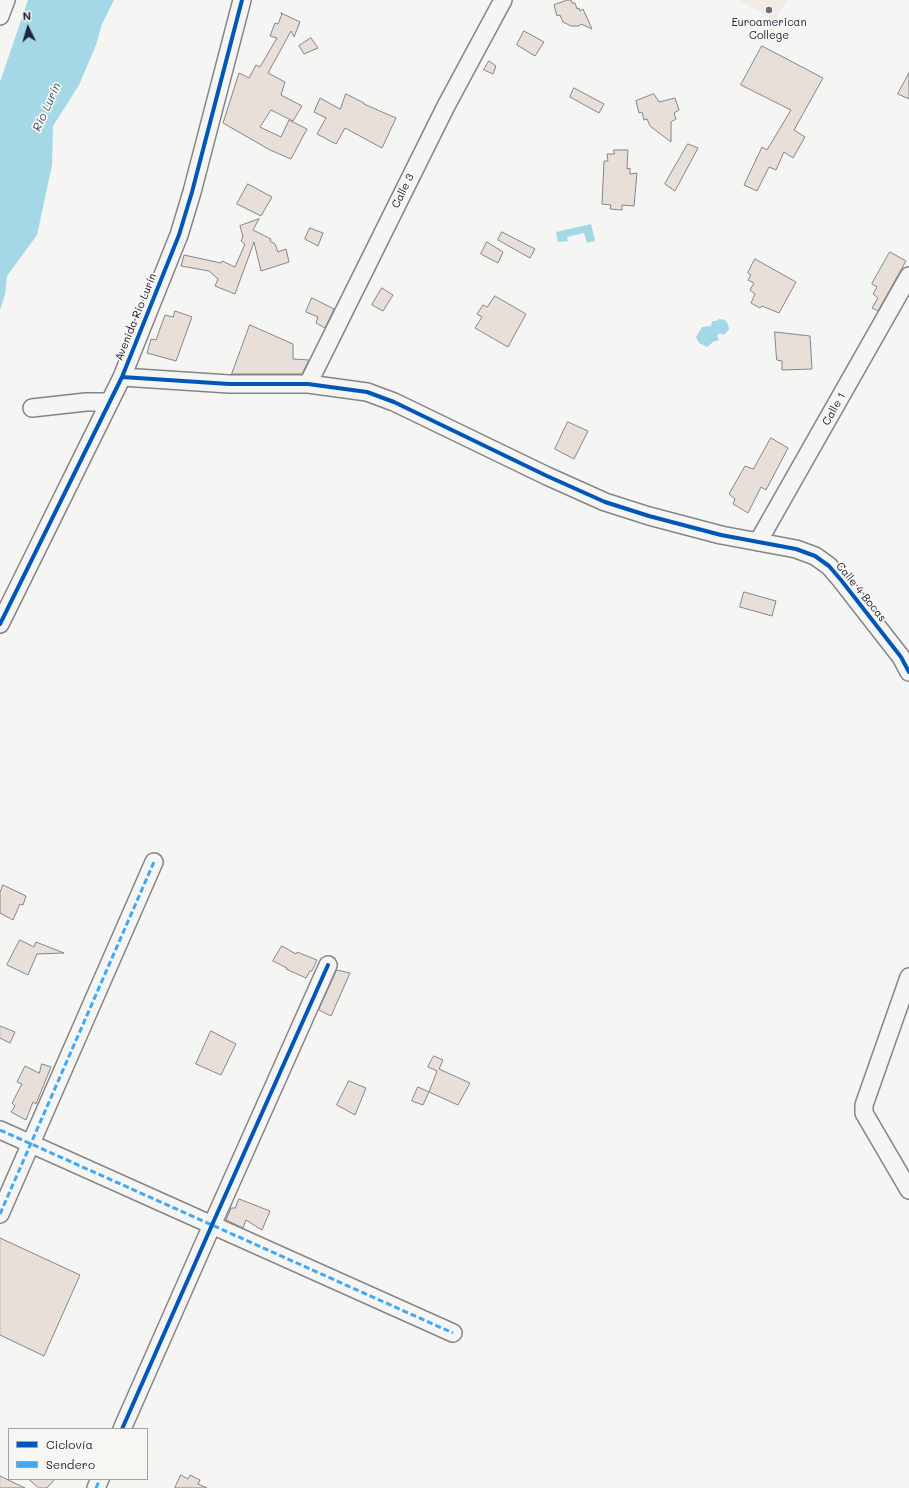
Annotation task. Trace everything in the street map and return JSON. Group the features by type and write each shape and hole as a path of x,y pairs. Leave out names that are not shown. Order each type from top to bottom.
{"street":[{"path":"0,16 6,0"},
{"name":"Avenida Río Lurín","path":"0,624 122,377 186,214 242,0"},
{"name":"Calle 3","path":"308,384 446,106 503,0"},
{"name":"Calle 1","path":"758,542 909,276"},
{"name":"Calle 4 Bocas","path":"122,377 229,384 308,384 367,392 394,402 547,476 606,502 671,522 721,535 796,549 816,556 829,566 901,657 909,672"},
{"path":"32,408 86,402 110,402"},
{"path":"0,1214 154,862"},
{"path":"122,1428 328,965"},
{"path":"909,977 864,1105 864,1113 909,1190"},
{"path":"0,1130 453,1333"}],"shaded area":[{"name":"Euroamerican College","path":"739,0 787,0 774,20"}],"water":[{"name":"Río Lurín","path":"28,0 114,0 102,24 96,45 79,85 53,126 52,165 37,235 7,276 5,295 0,310 0,82"},
{"path":"591,224 594,241 587,243 584,233 567,237 568,241 558,242 556,232"},
{"path":"719,319 725,320 728,324 729,329 725,334 720,333 717,336 719,340 713,342 707,347 699,343 696,337 702,327 711,326 712,321"}],"building":[{"path":"568,0 575,3 577,9 579,8 580,11 583,9 592,29 581,24 579,26 571,26 563,22 560,15 557,16 554,5"},
{"path":"281,13 300,22 294,37 291,31 268,73 285,82 281,95 302,106 293,121 271,110 260,127 281,137 289,120 307,129 291,159 270,150 223,123 239,73 249,78 256,65 260,67 277,38 270,36 275,23 278,24 282,14"},
{"path":"524,31 544,42 535,56 517,45"},
{"path":"311,38 318,48 304,54 299,46"},
{"path":"762,46 823,78 794,130 805,137 793,158 784,152 776,170 769,167 757,191 744,185 762,147 767,150 791,110 741,85"},
{"path":"489,61 496,66 493,74 484,70"},
{"path":"909,73 909,99 898,94"},
{"path":"574,88 604,104 599,113 570,97"},
{"path":"346,94 364,104 396,118 382,148 345,128 336,144 317,134 326,118 314,112 320,98 340,109"},
{"path":"654,94 659,102 675,98 679,110 674,113 676,119 671,122 671,142 650,126 647,119 644,120 642,112 639,113 636,101"},
{"path":"688,144 698,148 675,191 665,184"},
{"path":"614,150 628,150 627,169 630,168 630,174 637,173 634,206 622,205 622,210 610,209 611,205 602,204 604,161 608,161 607,154 614,154"},
{"path":"248,184 272,197 261,216 237,204"},
{"path":"259,219 253,230 271,239 270,241 275,244 278,252 286,249 289,262 261,271 254,242 235,294 215,286 218,279 209,271 181,266 184,255 221,263 222,261 235,267 245,244 241,241 243,237 240,226"},
{"path":"310,228 323,233 318,246 305,239"},
{"path":"502,232 535,249 530,258 498,240"},
{"path":"487,242 503,252 498,263 481,254"},
{"path":"890,252 906,261 878,311 872,308 878,298 873,294 877,287 872,284"},
{"path":"755,259 796,282 779,313 762,306 760,308 751,303 755,294 750,290 754,283 748,280 751,275 748,273"},
{"path":"382,288 393,295 383,311 372,305"},
{"path":"495,296 526,314 508,347 475,328 482,317 477,314 483,305 487,307"},
{"path":"312,298 334,309 325,328 316,323 318,317 306,312"},
{"path":"175,311 192,317 176,361 147,353 151,339 156,340 165,315 173,317"},
{"path":"250,325 293,344 293,359 309,360 302,374 232,374"},
{"path":"775,332 810,336 812,369 782,370 782,361 777,360"},
{"path":"568,422 588,431 574,459 555,449"},
{"path":"771,438 788,448 766,490 761,487 748,513 733,504 735,499 729,494 745,466 753,469"},
{"path":"744,592 776,601 772,616 740,607"},
{"path":"3,885 26,896 23,905 20,904 13,920 0,913 0,893"},
{"path":"20,940 34,947 36,942 64,953 37,954 28,975 7,965"},
{"path":"282,946 296,954 297,952 317,960 312,971 310,971 306,978 273,961"},
{"path":"337,970 350,973 331,1016 319,1010"},
{"path":"0,1026 15,1032 10,1043 0,1038"},
{"path":"211,1031 236,1044 221,1075 196,1064"},
{"path":"434,1056 443,1060 439,1069 470,1083 458,1105 429,1092 437,1071 428,1067"},
{"path":"42,1064 51,1067 36,1104 33,1102 26,1120 11,1112 15,1106 12,1103 22,1084 17,1082 25,1066 39,1073"},
{"path":"349,1081 366,1088 355,1115 337,1105"},
{"path":"418,1087 429,1092 423,1105 412,1101"},
{"path":"239,1199 270,1211 262,1230 246,1220 243,1228 226,1220 231,1208 235,1208"},
{"path":"0,1238 80,1275 44,1356 0,1335"},
{"path":"181,1475 188,1479 190,1475 200,1480 198,1484 207,1488 175,1488"},
{"path":"0,1476 25,1488 0,1488"},
{"path":"30,1480 54,1480 47,1488 39,1488"}],"marked path":[{"path":"0,1214 154,862"},
{"path":"0,1130 453,1333"},
{"path":"96,1488 100,1480"}],"cycle path":[{"path":"0,624 122,377 179,235 192,192 242,0"},
{"path":"122,377 229,384 308,384 367,392 394,402 547,476 605,502 649,516 721,535 796,549 815,556 829,566 841,580 901,657 909,672"},
{"path":"122,1428 328,965"}],"place":[{"name":"Euroamerican College","path":"769,10"}]}
